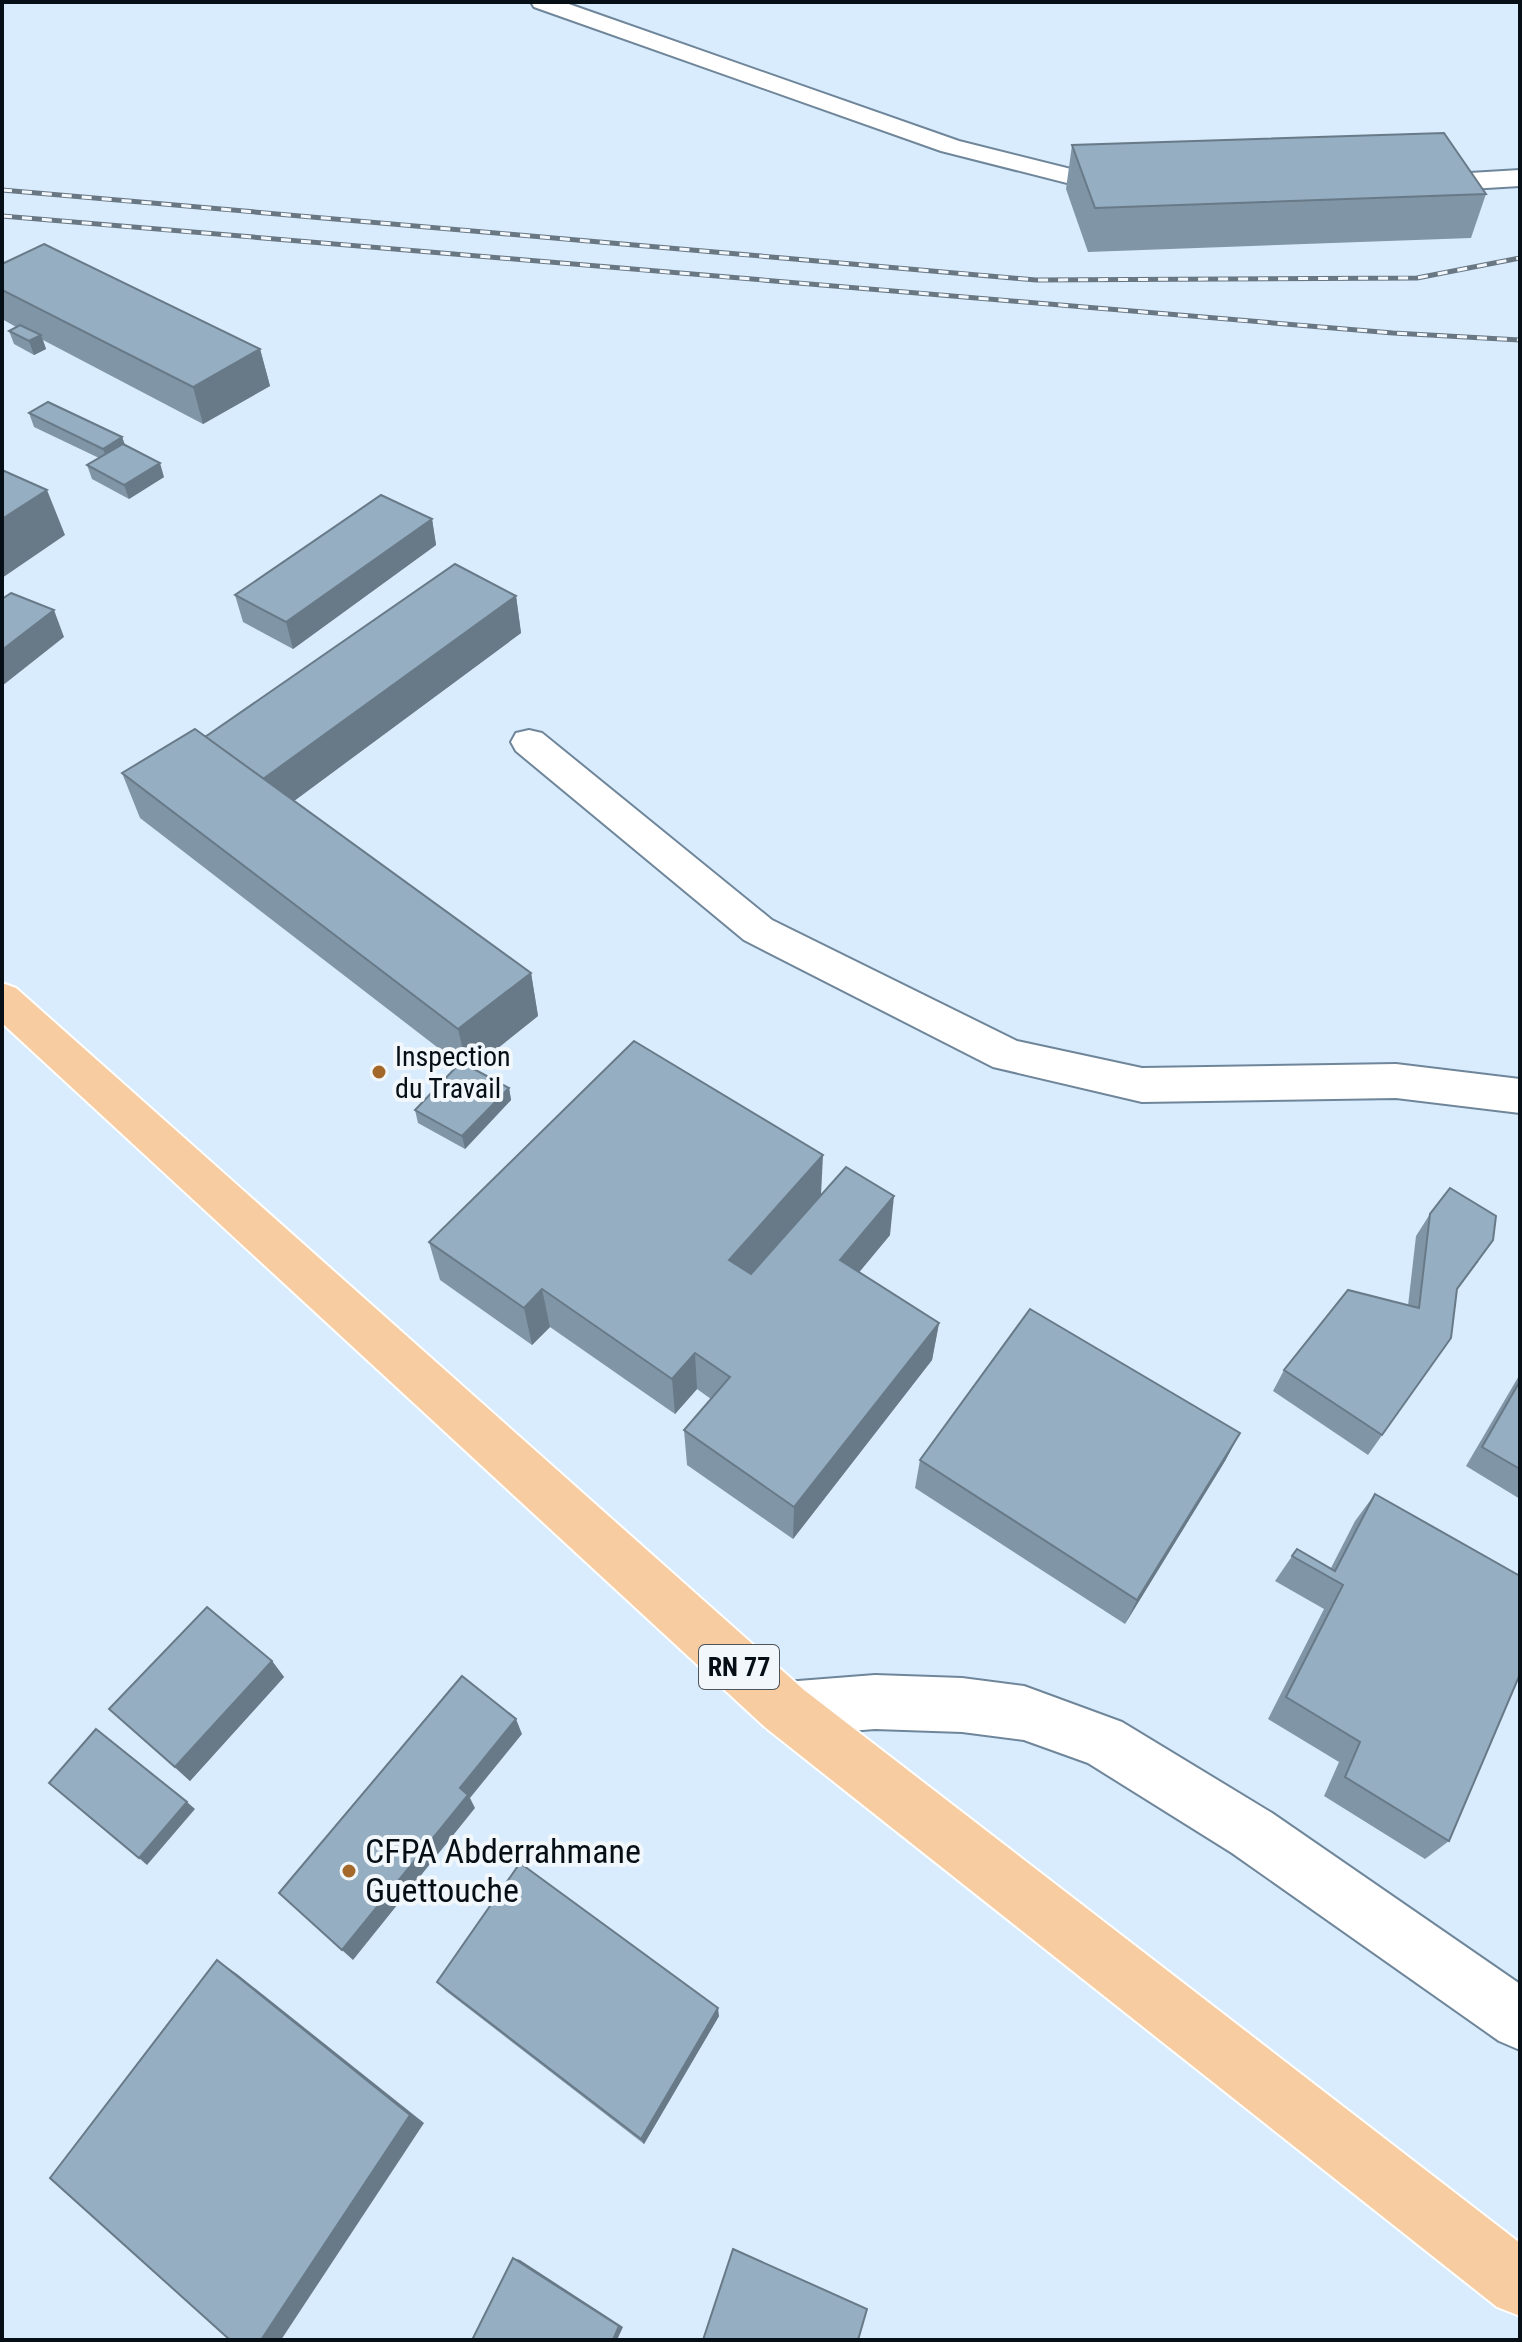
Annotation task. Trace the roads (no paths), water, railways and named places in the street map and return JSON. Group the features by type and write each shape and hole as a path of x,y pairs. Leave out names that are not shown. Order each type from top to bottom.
{"main road":[{"name":"RN 77","path":"2,999 785,1709 1520,2284"}],"street":[{"path":"542,2 950,146 1110,188 1157,193"},
{"path":"1399,185 1520,178"},
{"path":"529,742 758,930 1008,1055 1142,1085 1396,1081 1520,1096"},
{"path":"785,1709 875,1702 962,1705 1024,1713 1103,1741 1252,1833 1520,2020"}],"railway":[{"path":"2,190 1036,280 1417,278 1520,258"},
{"path":"2,216 1393,333 1520,340"}],"place":[{"name":"Inspection du Travail","path":"379,1072"},
{"name":"CFPA Abderrahmane Guettouche","path":"349,1871"}]}
